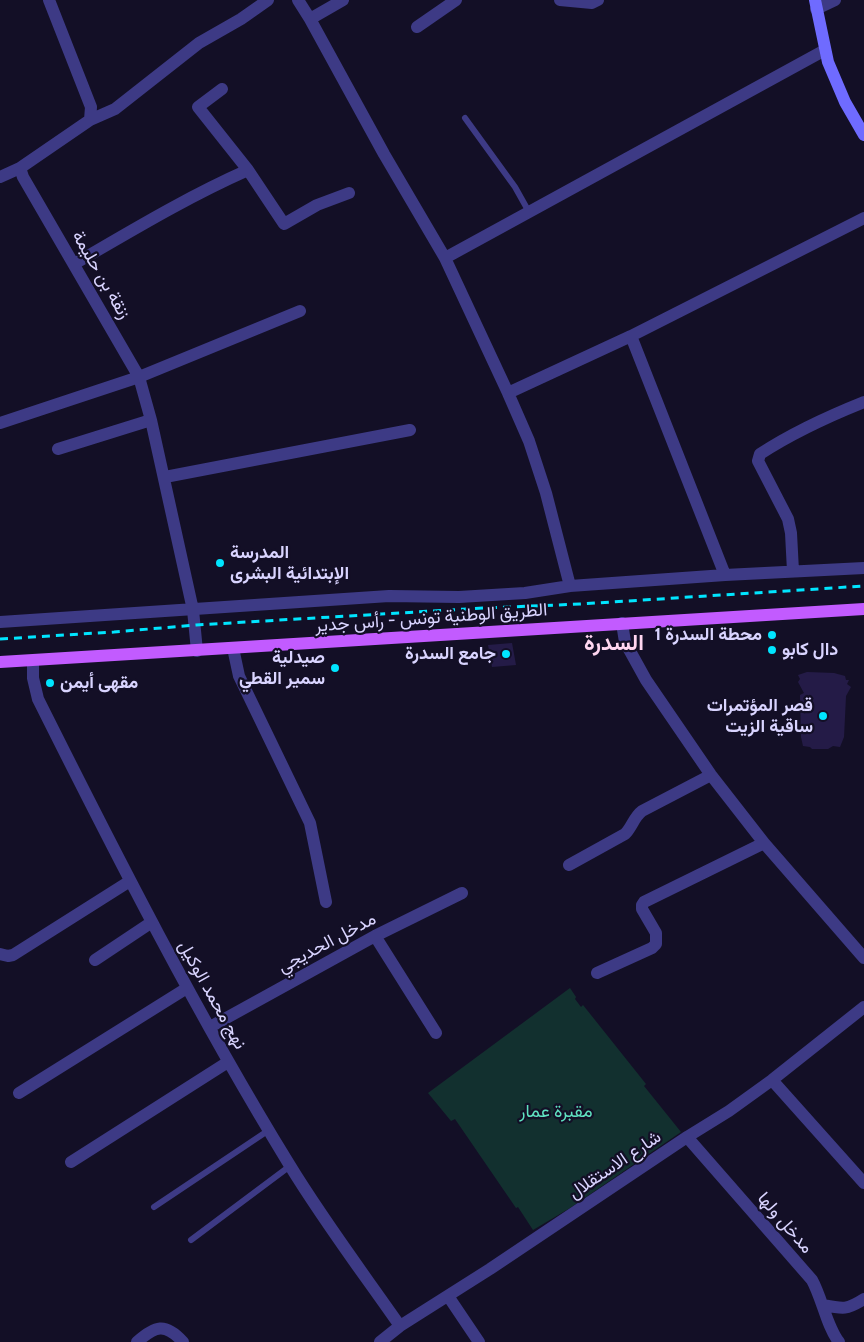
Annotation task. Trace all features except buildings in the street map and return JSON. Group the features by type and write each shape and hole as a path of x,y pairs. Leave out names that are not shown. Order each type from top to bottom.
{"main road":[{"name":"الطريق الوطنية تونس - رأس جدير","path":"0,662 864,609"}],"street":[{"path":"49,0 91,107 90,120"},
{"path":"0,176 20,168 90,120 115,109 199,43 241,19 268,0"},
{"path":"298,0 384,154 445,258 508,393 529,441 546,493 570,586"},
{"path":"310,19 343,0"},
{"path":"417,27 456,0"},
{"path":"560,0 592,3 598,0"},
{"path":"835,0 816,5 825,50 828,62 845,102 864,135"},
{"path":"445,258 825,50"},
{"path":"222,89 198,107 248,170 284,224 317,206 349,193"},
{"name":"زنقة بن حليمة","path":"20,168 23,177 139,377 152,420 193,610 197,651"},
{"path":"74,264 163,212 208,188 248,170"},
{"path":"508,393 630,336 864,218"},
{"path":"0,423 139,377 300,311"},
{"path":"630,336 726,575"},
{"path":"793,571 791,533 788,519 758,461 760,454 773,445 841,411 864,402"},
{"path":"58,449 152,420"},
{"path":"164,477 410,430"},
{"path":"0,622 389,596 459,597 525,593 570,586 864,568"},
{"path":"622,623 625,642 646,680 711,775 764,843 862,950"},
{"path":"233,648 239,676 310,822 326,902"},
{"name":"نهج محمد الوكيل","path":"33,661 38,699 130,881 187,988 228,1062 290,1166 400,1326"},
{"path":"569,865 625,834 630,829 636,815 642,811 711,775"},
{"path":"597,973 652,948 656,944 656,933 642,909 644,902 764,843"},
{"path":"0,954 13,955 24,949 130,881"},
{"name":"مدخل الحديجي","path":"210,1027 375,936 462,893"},
{"path":"96,960 152,922"},
{"path":"375,936 436,1033"},
{"path":"19,1093 187,988"},
{"name":"شارع الاستقلال","path":"380,1342 400,1326 729,1111 772,1080 864,1007"},
{"path":"71,1162 228,1062"},
{"path":"772,1080 864,1183"},
{"name":"مدخل ولها","path":"687,1138 812,1280 824,1305 834,1335 840,1342"},
{"path":"448,1296 479,1342"},
{"path":"824,1305 840,1309 850,1308 864,1299"},
{"path":"137,1342 153,1329 163,1327 173,1331 183,1342"}],"lane":[{"path":"465,118 515,187 529,212"},
{"path":"154,1207 269,1130"},
{"path":"191,1240 290,1166"}],"green space":[{"name":"مقبرة عمار","path":"570,988 581,1007 583,1005 646,1084 644,1086 681,1132 570,1208 533,1230 455,1119 451,1121 428,1093"}],"railway":[{"path":"0,639 196,625 864,586"}],"place":[{"name":"المدرسة الإبتدائية البشرى","path":"220,563"},
{"name":"محطة السدرة 1","path":"772,635"},
{"name":"دال كابو","path":"772,650"},
{"name":"جامع السدرة","path":"506,654"},
{"name":"صيدلية سمير القطي","path":"335,668"},
{"name":"مقهى أيمن","path":"50,683"},
{"name":"قصر المؤتمرات ساقية الزيت","path":"823,716"}],"district":[{"name":"السدرة","path":"614,644"}]}
